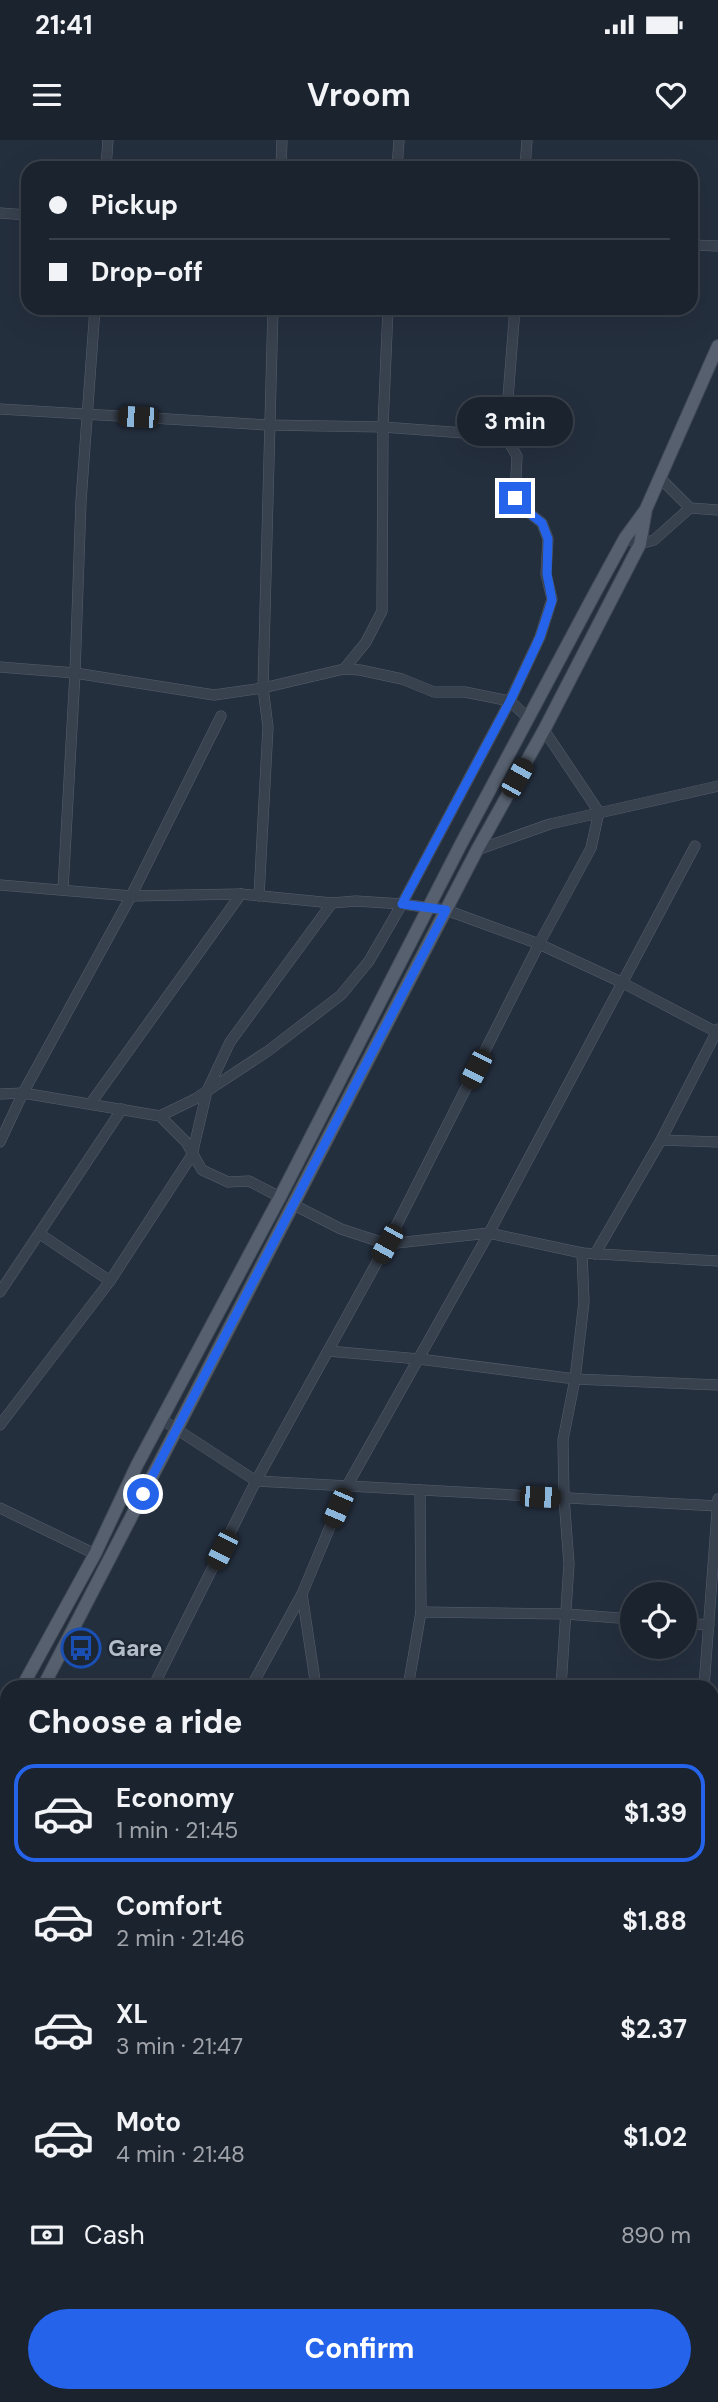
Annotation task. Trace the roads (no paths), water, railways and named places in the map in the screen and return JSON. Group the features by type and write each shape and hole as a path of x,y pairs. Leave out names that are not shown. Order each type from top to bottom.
{"main road":[{"path":"47,1680 477,850 544,730 640,544 646,509 715,364 718,346"},
{"path":"26,1680 95,1554 161,1419 280,1198 528,718 625,538 646,509"},
{"path":"95,1554 109,1560"}],"street":[{"path":"106,161 108,140"},
{"path":"281,161 282,140"},
{"path":"398,161 399,140"},
{"path":"526,161 527,140"},
{"path":"0,213 21,214"},
{"path":"698,245 718,246"},
{"path":"63,889 86,413 94,315"},
{"path":"259,896 268,727 262,688 273,315"},
{"path":"344,669 366,642 382,611 383,427 388,315"},
{"path":"160,1116 207,1091 268,1051 341,995 369,961 510,701 540,637 552,600 547,574 548,539 542,523 519,505 515,498 517,456 505,436 514,315"},
{"path":"0,410 268,425 383,427 505,436"},
{"path":"659,477 690,508 718,510"},
{"path":"625,538 640,544 654,540 690,508"},
{"path":"0,667 75,673 214,695 262,688 344,669 402,679 434,692 465,692 510,701 528,718"},
{"path":"0,1142 23,1093 131,896 221,716"},
{"path":"156,1680 256,1481 387,1244 539,944 591,848 599,812 544,730"},
{"path":"477,850 550,824 718,786"},
{"path":"255,1680 302,1594 347,1486 489,1233 695,846"},
{"path":"0,885 131,896 242,894 332,903 356,901 402,904 446,910 539,944 718,1032 596,1254"},
{"path":"91,1103 242,894"},
{"path":"0,1425 110,1281 192,1154 207,1091 230,1042 332,903"},
{"path":"0,1094 23,1093 160,1116 186,1142 201,1170 228,1182 249,1181 280,1198"},
{"path":"0,1292 122,1109"},
{"path":"661,1140 718,1142"},
{"path":"294,1205 341,1229 387,1244 489,1233 582,1253 718,1261"},
{"path":"40,1234 110,1281"},
{"path":"561,1680 569,1564 563,1440 575,1379 584,1302 582,1253"},
{"path":"328,1351 419,1359 575,1379 718,1385"},
{"path":"161,1419 256,1481 718,1506"},
{"path":"409,1680 421,1612 420,1490"},
{"path":"705,1680 718,1499"},
{"path":"0,1508 95,1554"},
{"path":"302,1594 315,1680"},
{"path":"421,1612 566,1614 620,1618"},
{"path":"697,1624 709,1625"}],"place":[{"name":"Gare","path":"81,1648"}]}
